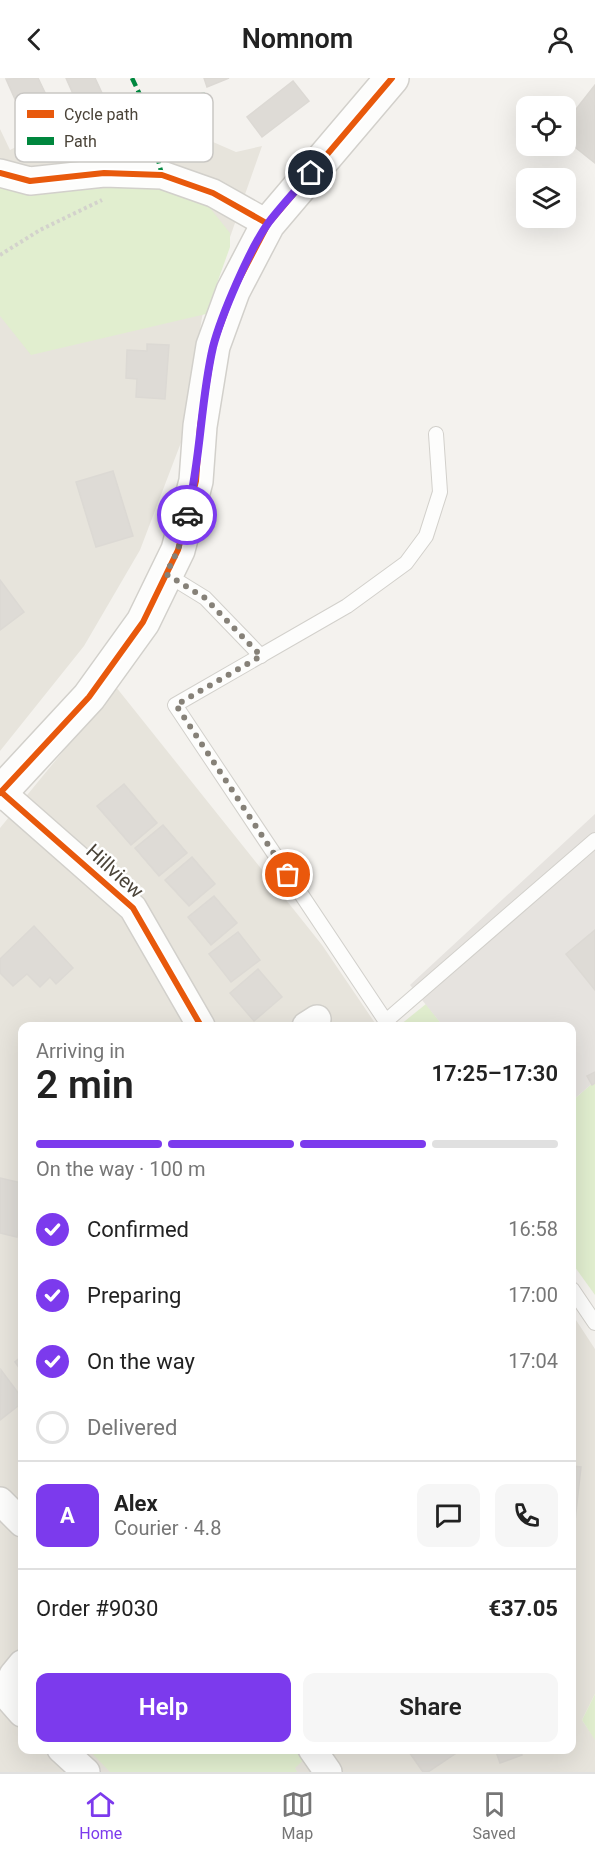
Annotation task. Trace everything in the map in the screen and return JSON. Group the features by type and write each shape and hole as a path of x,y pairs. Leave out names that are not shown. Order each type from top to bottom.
{"street":[{"path":"0,793 88,698 143,622 178,550 196,481 200,426 213,346 233,291 268,224 392,78"},
{"path":"0,173 30,181 104,173 162,175 213,193 268,224"},
{"name":"Hillview","path":"0,793 134,908 199,1022"},
{"path":"18,1669 6,1695 18,1708"},
{"path":"66,1754 86,1772"},
{"path":"315,1754 328,1772"}],"lane":[{"path":"386,1022 176,705 347,606 406,563 426,536 440,492 436,434"},
{"path":"166,574 205,598 261,656"},
{"path":"389,1022 595,840"},
{"path":"576,1295 595,1323"}],"path":[{"path":"0,255 40,230 113,195"}],"shaded area":[{"path":"0,129 10,150 15,147 15,162 213,162 213,142 236,152 262,146 202,317 185,432 140,550 84,646 0,751"},
{"path":"116,687 322,945 374,1022 18,1022 18,1754 576,1754 576,1320 595,1349 595,1694 582,1720 595,1739 595,1772 0,1772 0,828"},
{"path":"595,814 595,1081 576,1098 576,1022 440,1022 410,985"}],"green space":[{"path":"0,185 62,192 142,185 188,194 210,208 230,233 230,247 206,314 31,355 0,316"},
{"path":"426,1004 440,1022 404,1022"},
{"path":"595,1081 595,1295 576,1269 576,1098"},
{"path":"595,1694 595,1740 582,1720"},
{"path":"93,1754 307,1754 308,1756 295,1768 297,1772 110,1772"}],"building":[{"path":"38,78 45,93 15,93 15,99 6,79"},
{"path":"66,78 95,78 102,93 73,93"},
{"path":"204,78 229,78 207,87"},
{"path":"293,81 309,101 262,137 247,117"},
{"path":"595,85 595,163 576,148 576,109"},
{"path":"147,344 169,345 165,399 136,397 137,379 126,378 127,350 147,351"},
{"path":"113,471 133,536 96,547 76,482"},
{"path":"0,580 24,612 0,630"},
{"path":"124,784 157,823 131,845 97,806"},
{"path":"163,825 187,853 159,876 135,848"},
{"path":"192,857 215,884 189,906 165,880"},
{"path":"214,896 237,923 211,945 188,917"},
{"path":"34,926 73,968 56,984 50,977 40,987 27,974 13,986 0,973 0,959"},
{"path":"595,930 595,990 566,954"},
{"path":"238,932 260,960 231,982 209,954"},
{"path":"258,969 282,997 254,1021 230,993"},
{"path":"595,1072 595,1083 592,1085 587,1076"},
{"path":"0,1178 18,1182 18,1233 17,1237 0,1233"},
{"path":"1,1370 18,1393 18,1406 0,1420"},
{"path":"576,1466 581,1467 576,1512"},
{"path":"410,1754 455,1754 428,1772 423,1772"},
{"path":"497,1754 522,1754 522,1755 500,1763"}],"marked path":[{"path":"132,78 139,93"},
{"path":"159,162 162,175"}],"cycle path":[{"path":"0,793 89,697 143,622 178,550 196,481 200,426 213,346 233,291 268,224 392,78"},
{"path":"0,173 30,181 104,173 162,175 213,193 268,224"},
{"path":"1,792 133,908 199,1022"}],"way so far":[{"path":"187,515 178,550 166,574 205,598 261,656 176,705 288,875"}],"route":[{"path":"187,515 196,481 200,426 213,346 233,291 268,224 311,173"}]}
